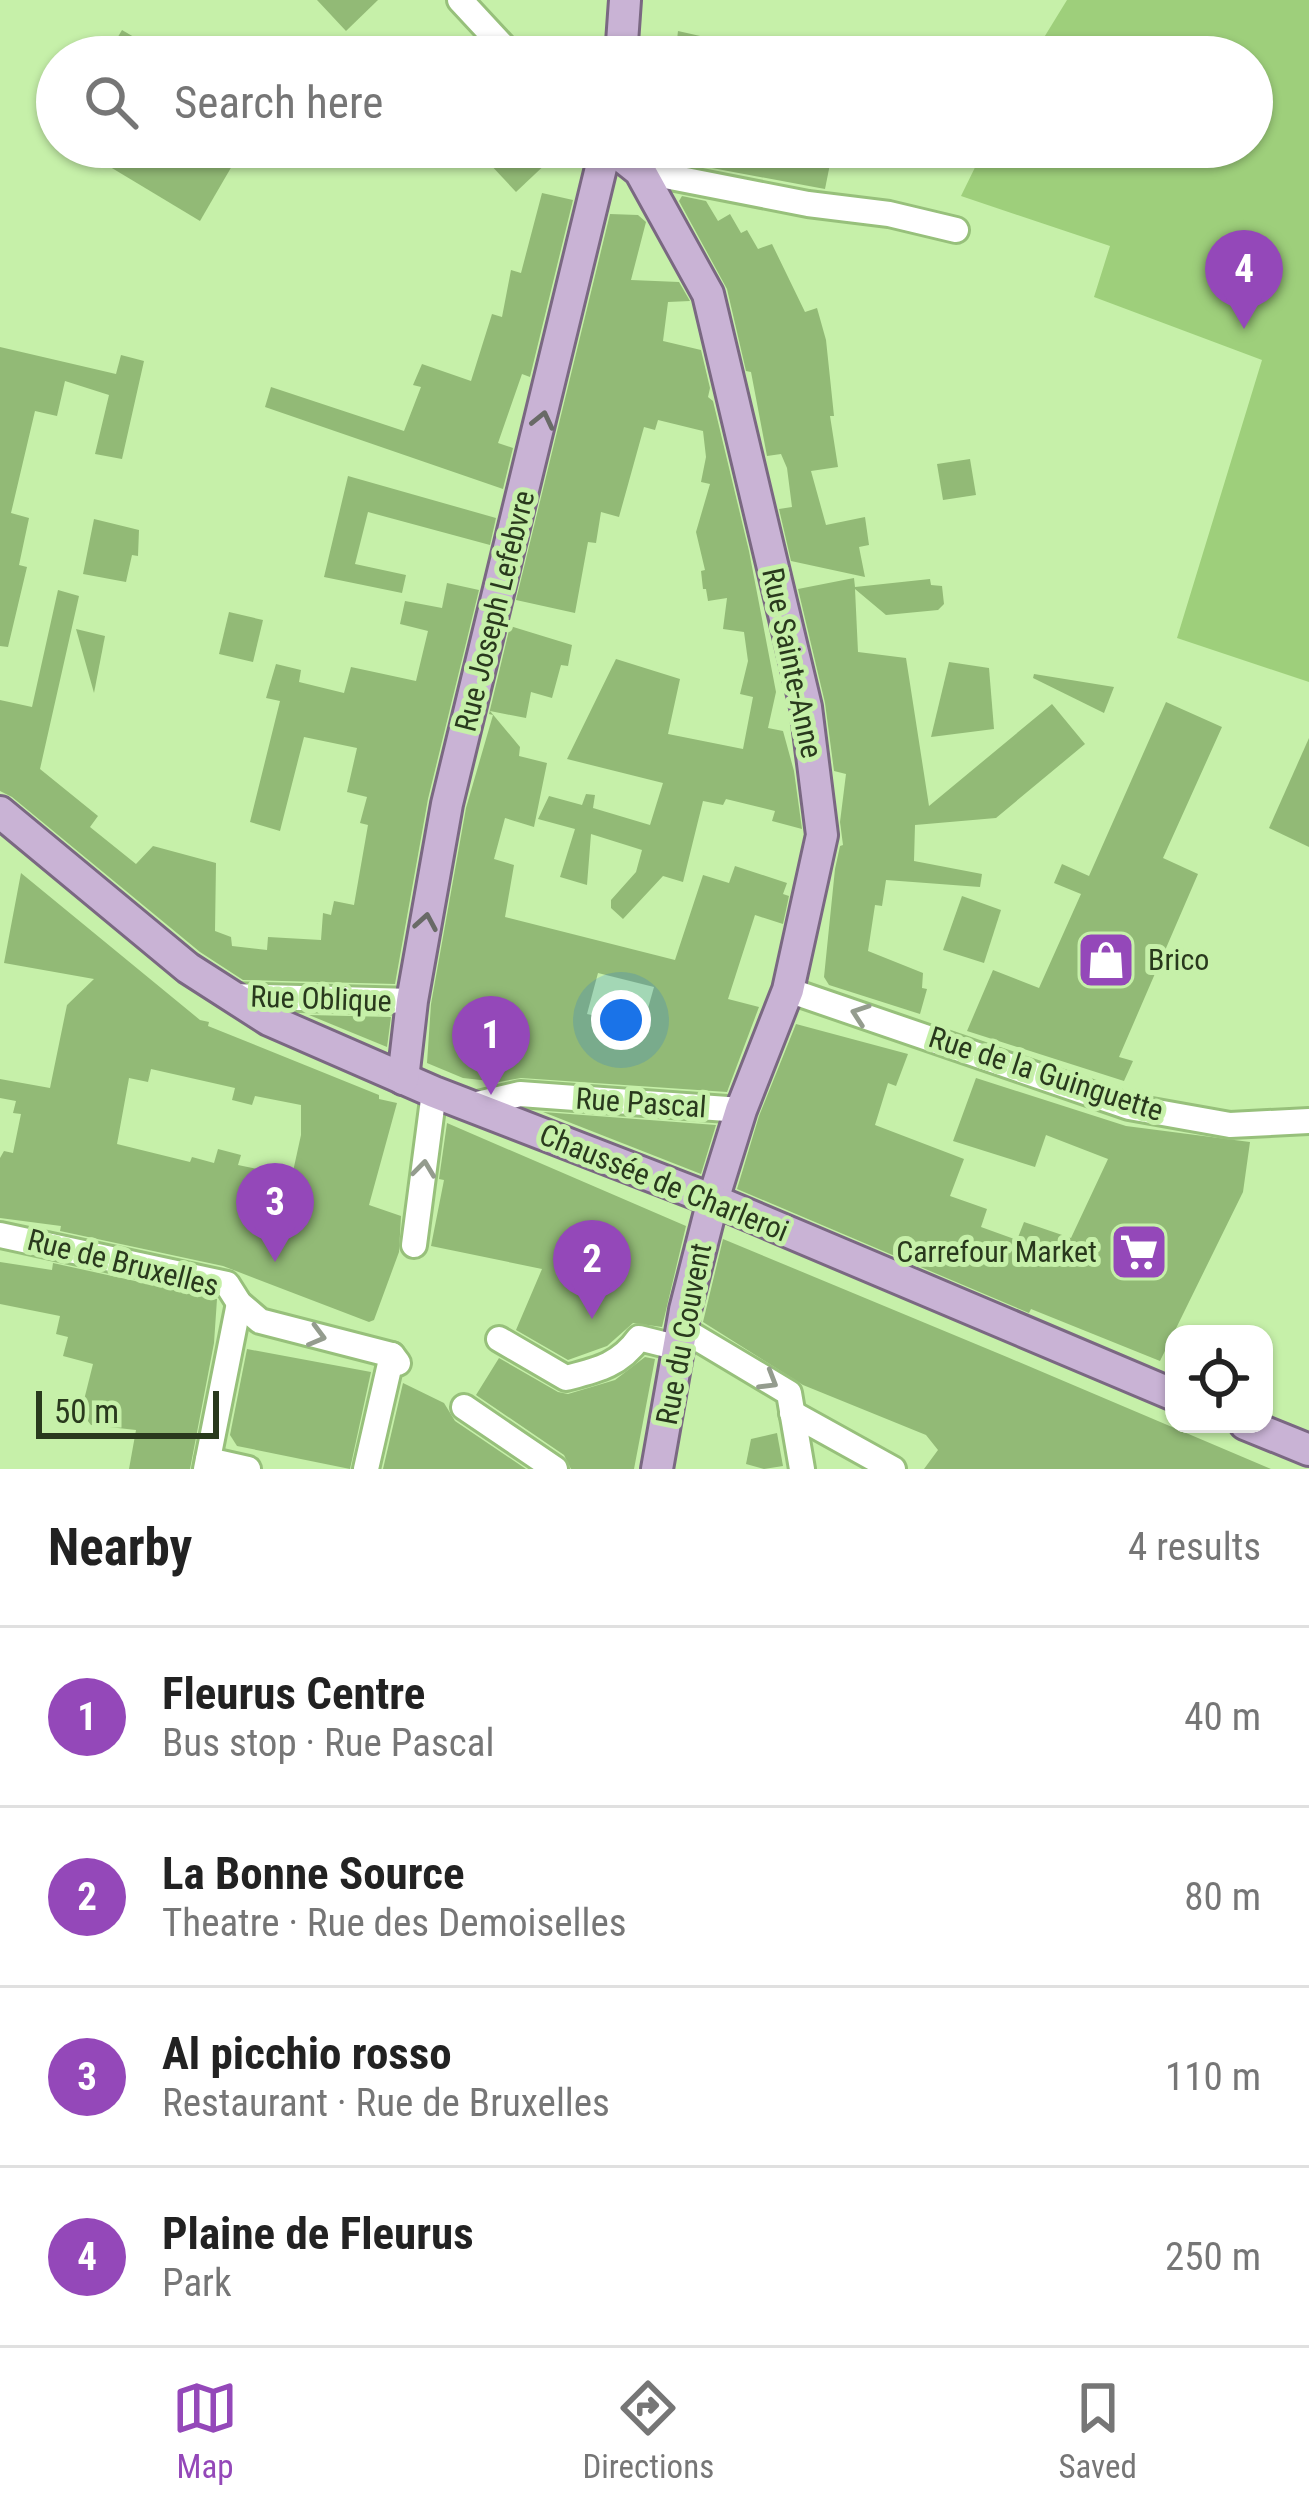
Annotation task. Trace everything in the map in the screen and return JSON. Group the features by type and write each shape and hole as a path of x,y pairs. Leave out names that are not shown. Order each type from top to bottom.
{"main road":[{"path":"622,36 625,0"},
{"name":"Rue Joseph Lefebvre","path":"404,1079 412,1001 447,804 603,168"},
{"name":"Rue Sainte-Anne","path":"636,168 708,294 806,707 822,835 788,990 712,1200"},
{"name":"Chaussée de Charleroi","path":"0,812 188,968 269,1021 434,1092 712,1200 1165,1391"},
{"name":"Rue du Couvent","path":"657,1469 712,1200"},
{"path":"1267,1433 1309,1450"}],"street":[{"path":"460,0 494,36"},
{"path":"640,171 956,230"},
{"name":"Rue de la Guinguette","path":"788,990 1129,1107 1230,1125 1309,1121"},
{"name":"Rue Oblique","path":"230,996 412,1001"},
{"path":"414,1245 434,1092"},
{"name":"Rue Pascal","path":"470,1106 520,1094 741,1111"},
{"name":"Rue de Bruxelles","path":"0,1234 227,1283 239,1303 260,1321 395,1359 366,1469"},
{"path":"239,1303 207,1465 248,1469"},
{"path":"499,1339 566,1378 625,1358 639,1338 681,1338 789,1393 802,1469"},
{"path":"464,1407 555,1469"},
{"path":"792,1413 893,1469"}],"green space":[{"path":"1067,0 1309,0 1309,682 1177,638 1262,360 1094,297 1110,246 961,196 975,168 1273,168 1273,36 1045,36"}],"building":[{"path":"317,0 378,0 346,31"},
{"path":"112,168 231,168 200,221"},
{"path":"494,168 541,168 516,192"},
{"path":"712,168 829,168 825,189"},
{"path":"542,193 573,200 530,377 522,374 498,443 513,448 503,489 265,407 271,387 404,431 421,387 413,385 422,364 471,381 492,314 502,317 511,270 521,273"},
{"path":"682,196 706,201 718,221 730,214 758,249 772,244 805,312 817,308 826,340 838,467 811,471 826,525 865,517 869,545 859,547 865,577 791,561 779,509 792,507 787,468 781,454 767,456 751,372 746,371 727,289 679,201"},
{"path":"610,214 638,215 646,222 631,280 679,282 690,301 668,302 663,341 701,350 708,397 713,401 749,551 776,692 768,728 783,731 802,829 772,821 775,811 726,799 723,805 703,801 683,882 663,876 623,919 611,908 611,900 636,872 642,850 591,834 587,885 560,877 575,829 538,819 549,796 582,805 586,794 595,795 593,808 650,825 663,783 567,759 616,659 680,679 668,734 743,749 753,697 740,694 748,661 744,632 723,629 727,598 708,601 703,589 701,571 705,570 696,532 710,484 701,482 706,457 703,431 658,420 655,430 644,427 619,517 601,512 596,543 588,542 575,613 516,600"},
{"path":"0,347 116,374 121,355 144,361 122,459 95,454 109,395 65,381 57,416 35,411 11,513 29,518 19,565 27,567 8,647 0,646"},
{"path":"970,459 976,495 943,500 937,464"},
{"path":"348,476 496,518 490,545 368,512 355,564 406,575 402,593 324,577"},
{"path":"94,519 139,530 138,556 132,555 126,582 83,574"},
{"path":"854,578 855,587 930,579 931,585 942,586 944,604 938,610 886,615 855,589 858,652 906,658 929,806 1052,704 1085,744 996,818 915,825 914,861 982,874 980,887 886,880 882,906 875,905 868,951 923,973 922,988 927,989 920,1014 829,985 824,977 835,869 843,845 840,822 846,774 834,771 825,703 798,589"},
{"path":"447,583 479,590 428,799 395,984 243,980 200,952 0,791 0,700 32,707 58,590 79,596 40,769 98,816 90,827 136,864 153,846 216,863 215,931 231,937 232,946 267,950 268,937 321,940 323,913 331,915 334,901 354,905 368,825 360,823 367,797 347,792 357,748 304,737 280,831 250,822 280,701 266,698 276,664 301,670 299,682 344,693 351,667 416,681 428,631 400,624 405,601 442,608"},
{"path":"229,612 263,620 253,662 219,654"},
{"path":"510,626 572,645 568,666 561,665 552,698 531,692 526,718 490,711 520,747 519,756 547,763 534,827 505,818 494,859 514,865 505,917 675,960 703,875 729,883 735,866 787,883 783,924 755,915 728,999 759,1007 727,1092 521,1078 499,1082 463,1078 427,1063 431,1004 466,808 493,715 489,714","holes":["598,973 654,987 643,1026 587,1014"]},
{"path":"76,629 105,636 94,693"},
{"path":"949,662 989,668 994,729 931,737"},
{"path":"1034,674 1114,687 1104,713 1033,678"},
{"name":"Brico","path":"1166,702 1222,727 1163,858 1198,874 1119,1057 1133,1061 1124,1081 967,1031 993,970 1039,988 1081,894 1054,883 1062,864 1089,876"},
{"path":"1309,738 1309,847 1269,828"},
{"path":"21,873 200,1020 209,1022 208,1026 397,1103 369,1205 401,1216 399,1252 374,1320 223,1266 60,1231 61,1226 0,1218 0,1158 4,1151 13,1153 21,1114 13,1113 16,1101 0,1098 0,1079 50,1088 67,1005 94,979 4,963","holes":["151,1069 235,1088 232,1100 252,1105 255,1096 301,1105 301,1135 292,1176 238,1165 241,1155 218,1149 214,1163 192,1157 190,1162 117,1144 129,1078 148,1082"]},
{"path":"962,896 1001,910 984,963 943,950"},
{"path":"309,1015 391,1017 387,1047"},
{"path":"796,1024 908,1054 896,1086 888,1083 875,1125 964,1159 950,1196 987,1209 981,1227 1017,1240 1024,1222 1071,1238 1108,1159 1046,1135 1035,1167 953,1141 976,1078 1126,1126 1250,1142 1243,1192 1178,1325 1165,1325 1160,1361 1031,1309 1029,1313 737,1189 759,1116"},
{"path":"543,1112 716,1125 701,1174"},
{"path":"447,1123 686,1226 662,1327 633,1323 607,1346 568,1360 516,1330 542,1269 431,1246 444,1180 439,1179"},
{"path":"723,1239 1165,1424 1165,1433 1186,1433 1271,1469 924,1469 938,1450 926,1435 803,1385 703,1322"},
{"path":"0,1262 52,1270 53,1263 217,1299 214,1343 190,1469 129,1469 136,1430 91,1425 81,1412 93,1364 63,1356 68,1337 56,1334 60,1316 0,1304"},
{"path":"247,1349 371,1372 350,1469 237,1446 230,1435"},
{"path":"645,1357 655,1359 634,1469 571,1469 564,1455 476,1395 499,1358 568,1394 615,1380"},
{"path":"403,1383 444,1403 455,1421 526,1469 383,1469"},
{"path":"777,1433 783,1466 764,1469 746,1464 751,1439"}],"place":[{"name":"Plaine de Fleurus","path":"1244,329"},
{"name":"Brico","path":"1106,960"},
{"name":"Fleurus Centre","path":"491,1095"},
{"name":"Carrefour Market","path":"1139,1252"},
{"name":"Al picchio rosso","path":"275,1262"},
{"name":"La Bonne Source","path":"592,1319"}]}
